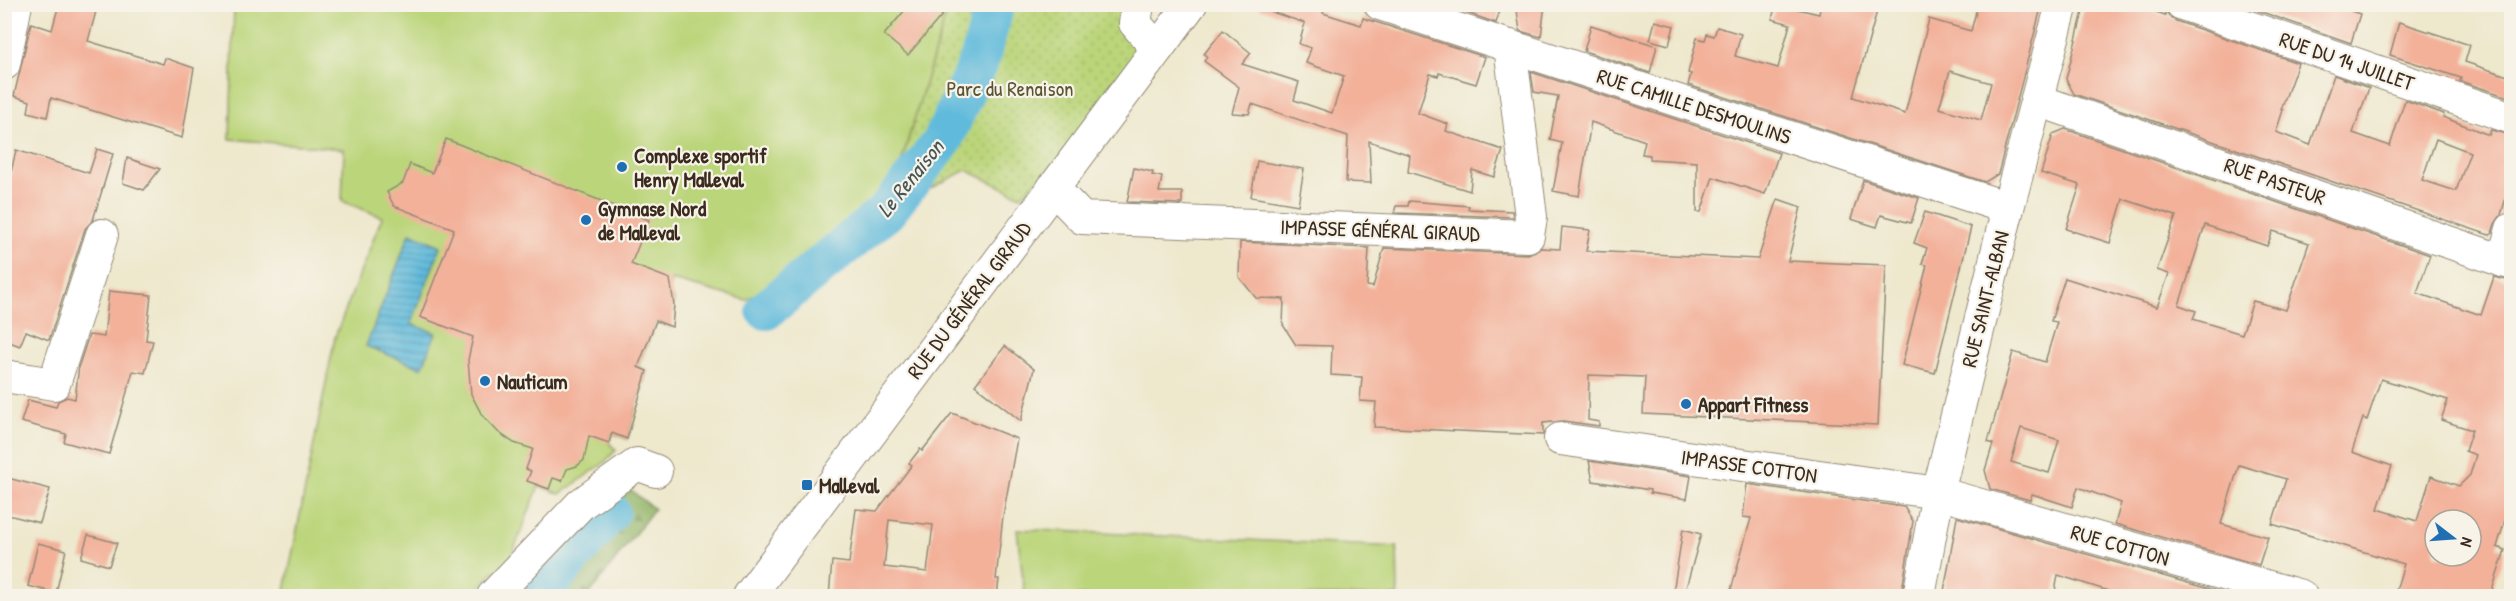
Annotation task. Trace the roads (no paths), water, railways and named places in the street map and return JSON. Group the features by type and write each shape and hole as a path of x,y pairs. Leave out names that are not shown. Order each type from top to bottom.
{"street":[{"path":"4,64 16,4"},
{"path":"1138,4 1135,23 1157,49"},
{"name":"RUE DU GÉNÉRAL GIRAUD","path":"749,597 1191,4"},
{"name":"RUE CAMILLE DESMOULINS","path":"1380,4 2008,208"},
{"name":"RUE SAINT-ALBAN","path":"1919,597 1938,493 2008,208 2062,4"},
{"name":"RUE DU 14 JUILLET","path":"2182,4 2511,118"},
{"name":"IMPASSE GÉNÉRAL GIRAUD","path":"1053,188 1082,218 1528,236 1532,217 1510,46"},
{"name":"RUE PASTEUR","path":"2037,100 2507,262"},
{"path":"2507,262 2511,229"},
{"path":"4,376 54,384 102,235"},
{"name":"IMPASSE COTTON","path":"1560,439 1938,493"},
{"path":"493,597 581,504 637,464 656,471"},
{"name":"RUE COTTON","path":"1938,493 2301,597"}],"water":[{"path":"410,233 441,246 411,324 436,333 422,368 366,346"}],"waterway":[{"name":"Le Renaison","path":"766,310 886,212 942,142 980,58 995,4"},
{"name":"Le Renaison","path":"539,596 610,512"}],"place":[{"name":"Complexe sportif Henry Malleval","path":"622,167"},
{"name":"Gymnase Nord de Malleval","path":"586,220"},
{"name":"Nauticum","path":"485,381"},
{"name":"Appart Fitness","path":"1686,404"},
{"name":"Malleval","path":"807,485"}],"park label":[{"name":"Parc du Renaison","path":"1010,88"}]}
